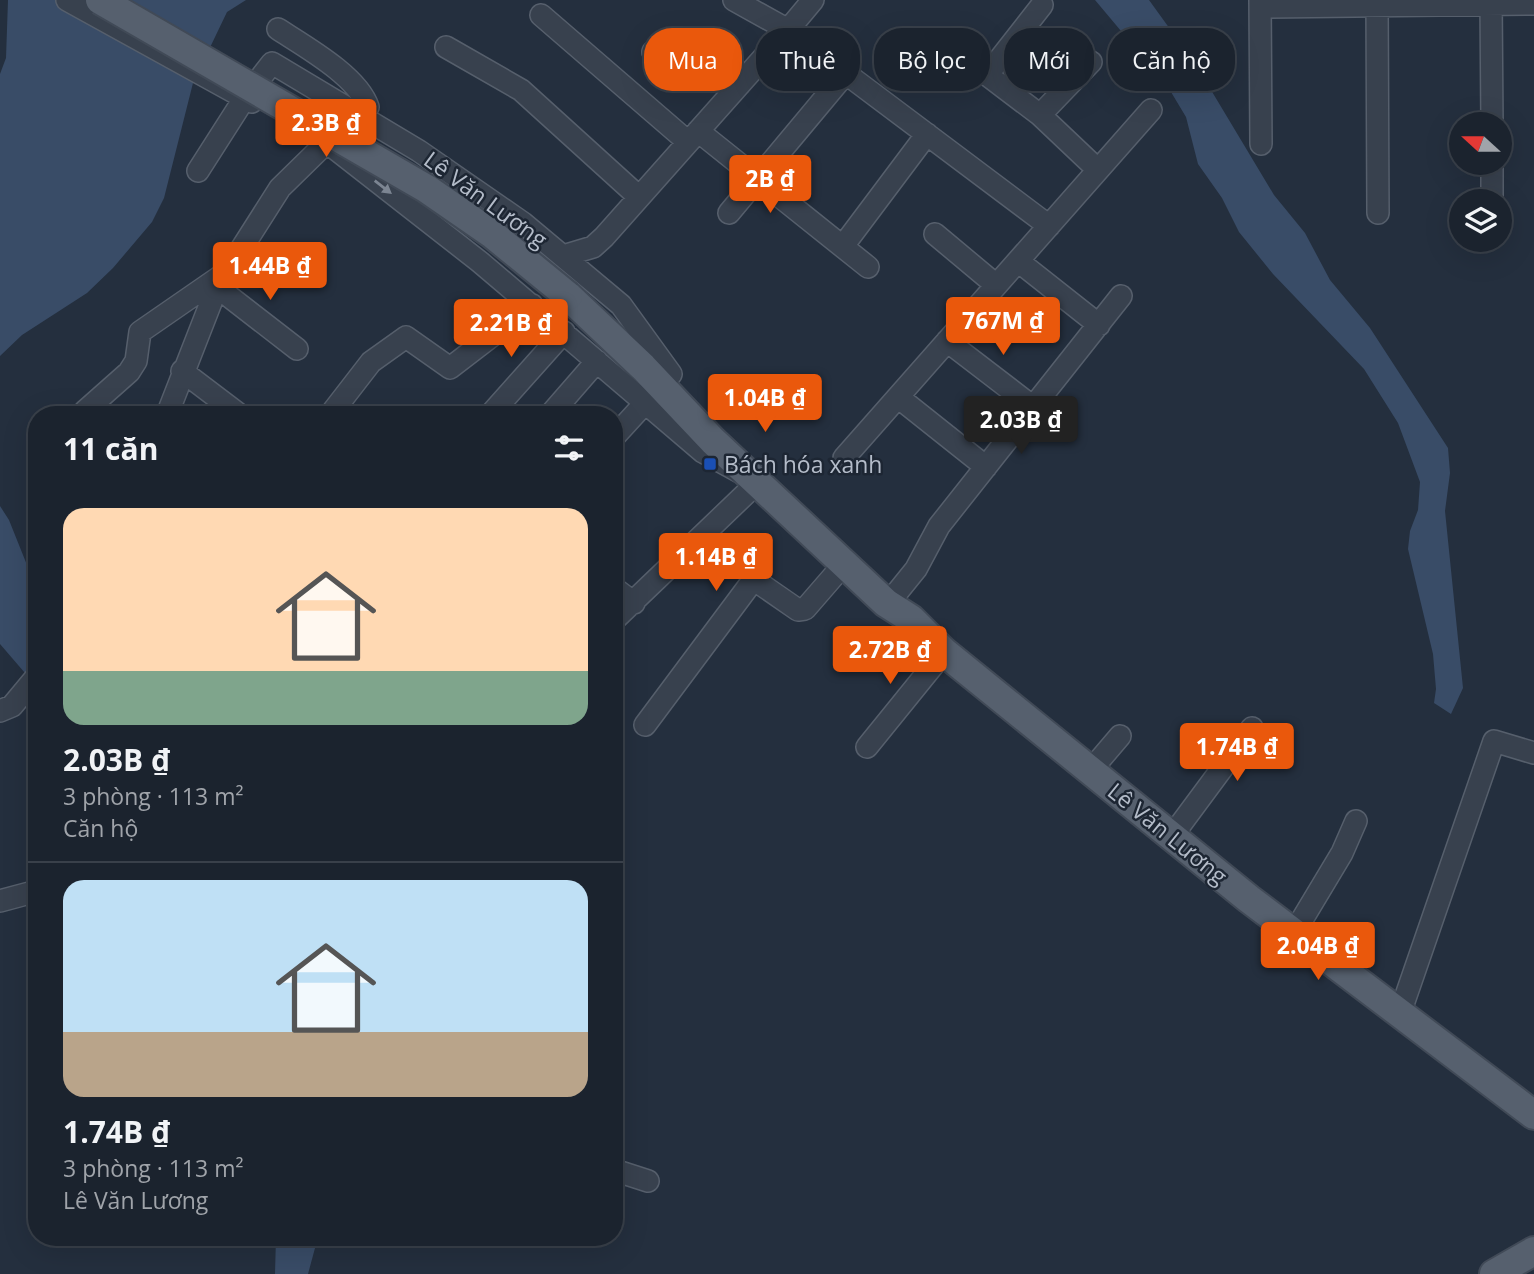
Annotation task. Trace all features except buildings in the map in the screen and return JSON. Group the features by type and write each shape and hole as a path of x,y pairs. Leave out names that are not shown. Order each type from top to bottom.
{"main road":[{"path":"100,0 427,189 573,290"},
{"path":"128,0 436,180 503,225 573,290"},
{"name":"Lê Văn Lương","path":"573,290 671,374 895,595 911,619 944,652 1174,833 1294,933 1534,1115"},
{"name":"Lê Văn Lương","path":"573,290 713,441 886,603 911,619"},
{"path":"1494,1274 1534,1251"}],"street":[{"name":"Lê Văn Lương","path":"67,0 244,99 289,118 327,142 532,305 703,452 758,482"},
{"path":"734,0 784,28"},
{"path":"790,28 813,0"},
{"path":"1491,2 1492,112"},
{"path":"1377,3 1378,213"},
{"path":"1261,144 1261,4 1534,4"},
{"path":"990,71 1042,5"},
{"path":"541,15 693,137 758,178 868,267"},
{"path":"278,29 337,70 365,96 368,107 363,117"},
{"path":"446,47 522,90 639,197"},
{"name":"Lê Văn Lương","path":"244,99 272,63 464,181 563,256 621,305 671,374"},
{"path":"742,82 756,66"},
{"path":"990,76 1040,115 1097,169"},
{"path":"860,85 1049,226"},
{"path":"563,256 593,247 734,91"},
{"path":"729,213 831,91"},
{"path":"1040,115 1063,91"},
{"path":"198,171 244,99"},
{"path":"844,458 1151,110"},
{"path":"843,246 928,134"},
{"path":"170,406 221,280 280,188 327,142"},
{"path":"934,234 996,285"},
{"path":"1018,261 1098,325"},
{"path":"221,280 297,349"},
{"path":"91,406 129,372 136,361 140,332 221,280"},
{"path":"895,595 916,569 939,526 1121,296"},
{"path":"337,406 371,362 406,337 450,368 532,305"},
{"path":"498,406 564,332"},
{"path":"947,341 1033,407"},
{"path":"558,406 597,361"},
{"path":"182,371 228,406"},
{"path":"898,397 985,467"},
{"path":"623,427 646,402"},
{"path":"623,612 758,482"},
{"path":"645,725 751,583 759,583 797,610 805,610 844,565"},
{"path":"623,595 634,603"},
{"path":"867,747 944,652"},
{"path":"6,709 28,686"},
{"path":"1174,833 1252,728"},
{"path":"1093,768 1118,738"},
{"path":"1400,1013 1494,741 1534,753"},
{"path":"1294,933 1342,853 1356,821"},
{"path":"0,901 28,893"},
{"path":"623,1173 648,1181"}],"water":[{"path":"8,0 246,0 227,12 193,83 164,198 152,222 113,268 87,293 22,335 0,356 0,74 6,58"},
{"path":"1095,0 1149,0 1169,28 1118,28"},
{"path":"1170,91 1212,91 1274,195 1305,233 1330,280 1370,328 1448,448 1450,473 1445,511 1463,688 1451,714 1434,703 1436,689 1433,654 1408,549 1410,531 1418,510 1420,482 1398,423 1364,369 1273,274 1239,232 1222,198 1198,164 1186,117"},
{"path":"0,506 9,520 28,568 28,677 0,644"},
{"path":"276,1246 316,1246 308,1274 275,1274"}],"place":[{"name":"Bách hóa xanh","path":"710,464"}]}
